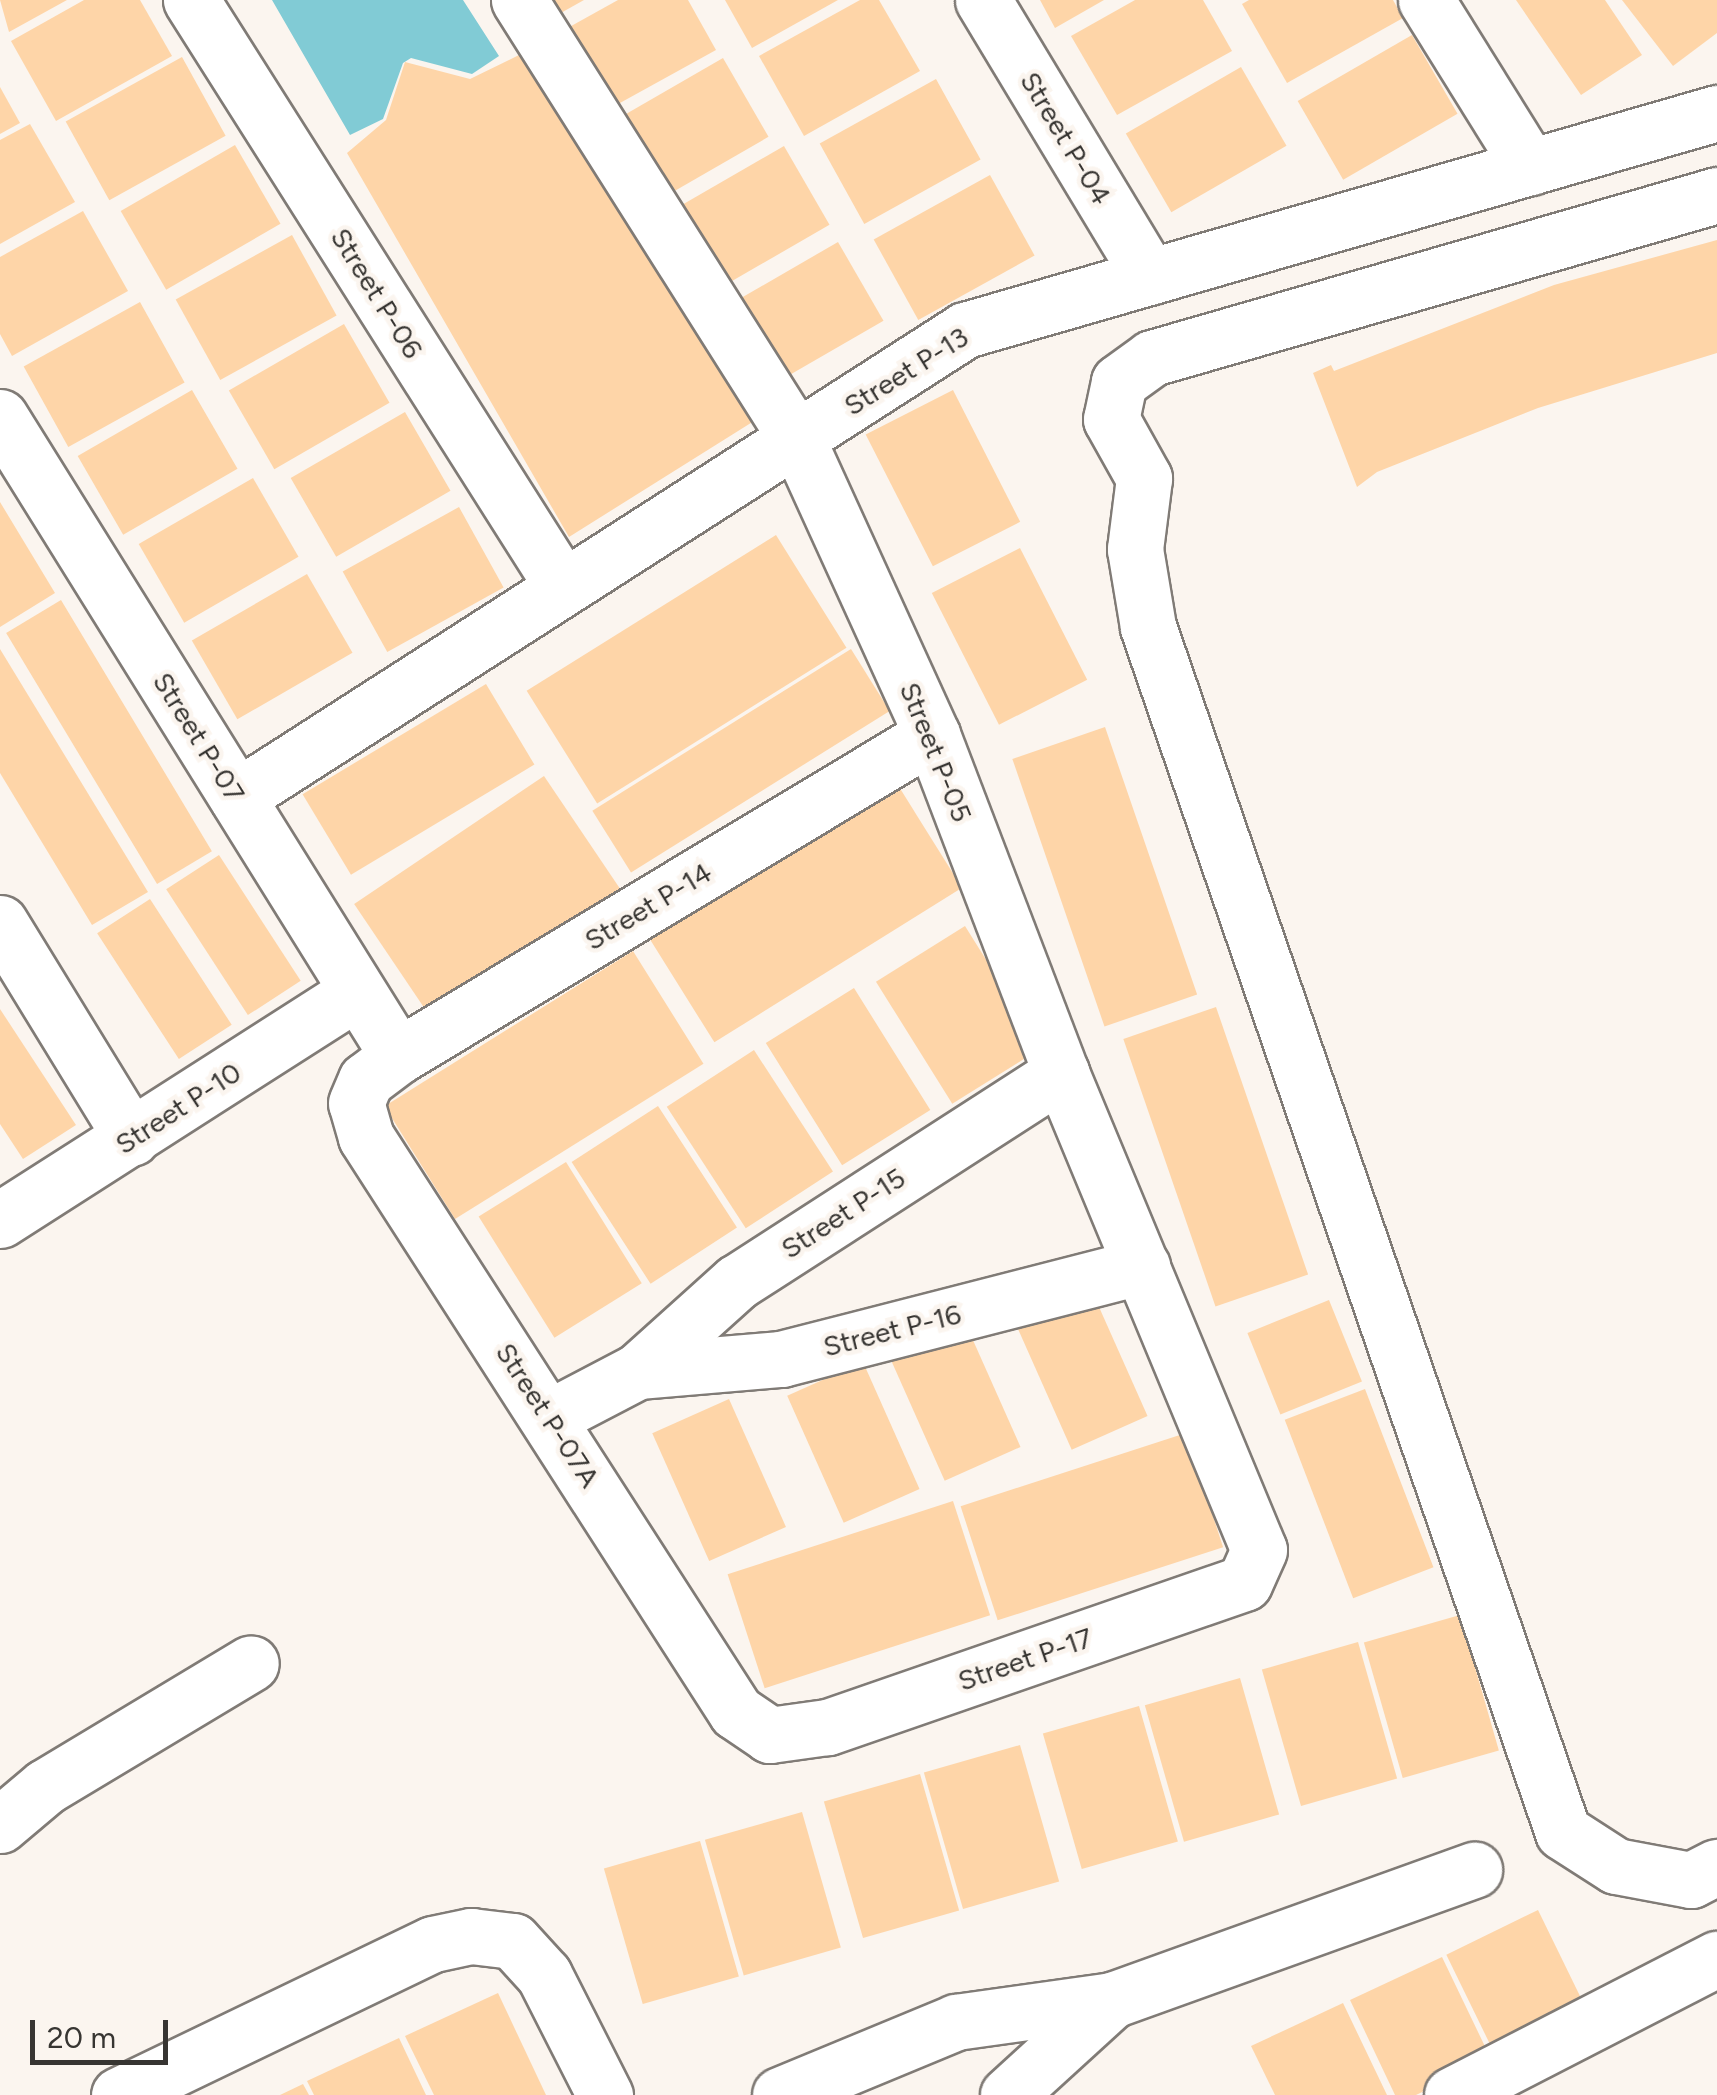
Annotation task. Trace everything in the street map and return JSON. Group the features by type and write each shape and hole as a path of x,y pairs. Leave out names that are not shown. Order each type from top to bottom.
{"street":[{"name":"Street P-06","path":"191,0 563,586"},
{"name":"Street P-05","path":"519,0 798,441 932,735 1060,1073 1259,1550"},
{"name":"Street P-04","path":"983,0 1150,277"},
{"path":"1426,0 1530,167"},
{"name":"Street P-13","path":"237,797 563,586 798,441 965,330 1717,114"},
{"path":"1717,195 1152,358 1119,382 1110,419 1144,478 1136,549 1148,627 1563,1832 1616,1866 1691,1880 1717,1868"},
{"name":"Street P-07","path":"0,417 237,797 354,994 382,1068"},
{"name":"Street P-14","path":"382,1068 932,735"},
{"path":"0,923 132,1138"},
{"name":"Street P-10","path":"0,1220 354,994"},
{"name":"Street P-07A","path":"382,1068 356,1103 366,1137 550,1417 736,1712 770,1735"},
{"name":"Street P-15","path":"638,1371 737,1282 1060,1073"},
{"name":"Street P-16","path":"638,1371 781,1359 1142,1266"},
{"path":"550,1417 638,1371"},
{"name":"Street P-17","path":"770,1735 827,1728 1244,1582 1259,1550"},
{"path":"0,1825 45,1787 251,1663"},
{"path":"780,2095 956,2022 1112,2000 1474,1870"},
{"path":"119,2095 433,1944 471,1936 514,1941 544,1975 604,2095"},
{"path":"1452,2095 1717,1959"},
{"path":"1008,2095 1112,2000"}],"water":[{"path":"272,0 463,0 499,56 472,74 411,58 403,63 383,119 350,135"}],"building":[{"path":"0,0 67,0 9,32"},
{"path":"84,0 140,0 172,56 56,121 11,41"},
{"path":"530,0 584,0 543,23"},
{"path":"618,0 688,0 716,50 600,114 555,35"},
{"path":"725,0 838,0 752,48"},
{"path":"860,0 879,0 920,71 804,136 759,56"},
{"path":"1040,0 1104,0 1055,28"},
{"path":"1135,0 1203,0 1232,51 1117,115 1071,36"},
{"path":"1249,0 1393,0 1403,18 1287,83 1242,4"},
{"path":"1516,0 1605,0 1642,55 1581,95"},
{"path":"1622,0 1717,0 1717,33 1673,66"},
{"path":"1412,35 1458,114 1343,180 1298,101"},
{"path":"519,55 765,414 569,537 347,153 386,120 405,62 470,79"},
{"path":"182,57 226,136 109,200 66,121"},
{"path":"723,58 768,137 653,203 608,124"},
{"path":"1241,67 1286,146 1171,212 1126,134"},
{"path":"936,79 981,159 864,224 820,143"},
{"path":"0,87 20,123 0,134"},
{"path":"30,124 75,202 0,244 0,140"},
{"path":"235,145 280,224 166,290 121,211"},
{"path":"784,146 830,225 714,291 669,212"},
{"path":"990,175 1035,255 918,320 874,239"},
{"path":"83,211 128,291 12,356 0,334 0,257"},
{"path":"292,235 337,315 220,380 176,299"},
{"path":"1717,240 1717,353 1538,408 1377,472 1357,487 1313,373 1331,365 1334,371 1554,285"},
{"path":"838,242 884,321 768,387 723,308"},
{"path":"140,302 185,382 68,447 24,366"},
{"path":"344,324 390,403 274,469 229,391"},
{"path":"192,390 237,469 123,535 78,456"},
{"path":"953,390 1020,522 933,566 866,434"},
{"path":"405,412 450,491 336,557 291,478"},
{"path":"253,478 298,557 184,623 139,544"},
{"path":"0,502 55,593 0,627"},
{"path":"459,507 504,587 387,652 343,571"},
{"path":"776,535 846,648 597,804 527,691"},
{"path":"1020,548 1087,680 999,725 932,593"},
{"path":"307,574 352,653 237,719 192,640"},
{"path":"61,600 212,851 157,884 6,633"},
{"path":"0,649 148,892 92,925 0,773"},
{"path":"851,649 890,711 631,873 592,811"},
{"path":"486,684 534,765 351,875 303,794"},
{"path":"1105,727 1197,995 1104,1026 1012,759"},
{"path":"891,774 962,888 714,1042 643,929"},
{"path":"544,776 620,889 430,1017 354,904"},
{"path":"219,855 301,981 248,1015 166,889"},
{"path":"150,899 232,1025 179,1059 97,933"},
{"path":"965,926 1041,1048 952,1104 876,982"},
{"path":"633,951 703,1064 455,1219 385,1106"},
{"path":"854,988 930,1110 842,1165 766,1043"},
{"path":"1216,1007 1308,1275 1215,1306 1123,1039"},
{"path":"0,1009 76,1125 23,1159 0,1124"},
{"path":"754,1050 833,1172 746,1228 667,1107"},
{"path":"658,1106 737,1228 651,1284 572,1162"},
{"path":"566,1162 642,1283 554,1338 479,1217"},
{"path":"1091,1289 1148,1416 1072,1450 1015,1323"},
{"path":"1329,1300 1362,1382 1280,1415 1247,1333"},
{"path":"964,1320 1021,1447 945,1481 888,1354"},
{"path":"863,1362 920,1489 844,1523 787,1396"},
{"path":"1365,1389 1433,1567 1353,1598 1285,1420"},
{"path":"729,1399 786,1527 709,1561 652,1433"},
{"path":"1186,1433 1223,1547 998,1620 961,1506"},
{"path":"953,1501 990,1615 765,1688 728,1574"},
{"path":"1460,1615 1499,1751 1403,1778 1364,1643"},
{"path":"1358,1642 1397,1778 1301,1806 1262,1670"},
{"path":"1240,1678 1279,1814 1184,1842 1145,1705"},
{"path":"1139,1706 1178,1842 1082,1869 1043,1734"},
{"path":"1020,1745 1059,1881 963,1909 924,1773"},
{"path":"920,1774 959,1910 863,1938 824,1802"},
{"path":"802,1812 841,1948 744,1975 705,1840"},
{"path":"700,1841 739,1977 643,2004 604,1869"},
{"path":"1538,1910 1588,2012 1496,2056 1446,1955"},
{"path":"1442,1957 1491,2059 1416,2095 1395,2095 1350,2000"},
{"path":"498,1993 546,2095 434,2095 405,2036"},
{"path":"1343,2003 1387,2095 1275,2095 1251,2046"},
{"path":"399,2038 426,2095 314,2095 307,2081"},
{"path":"303,2084 309,2095 280,2095"}]}
